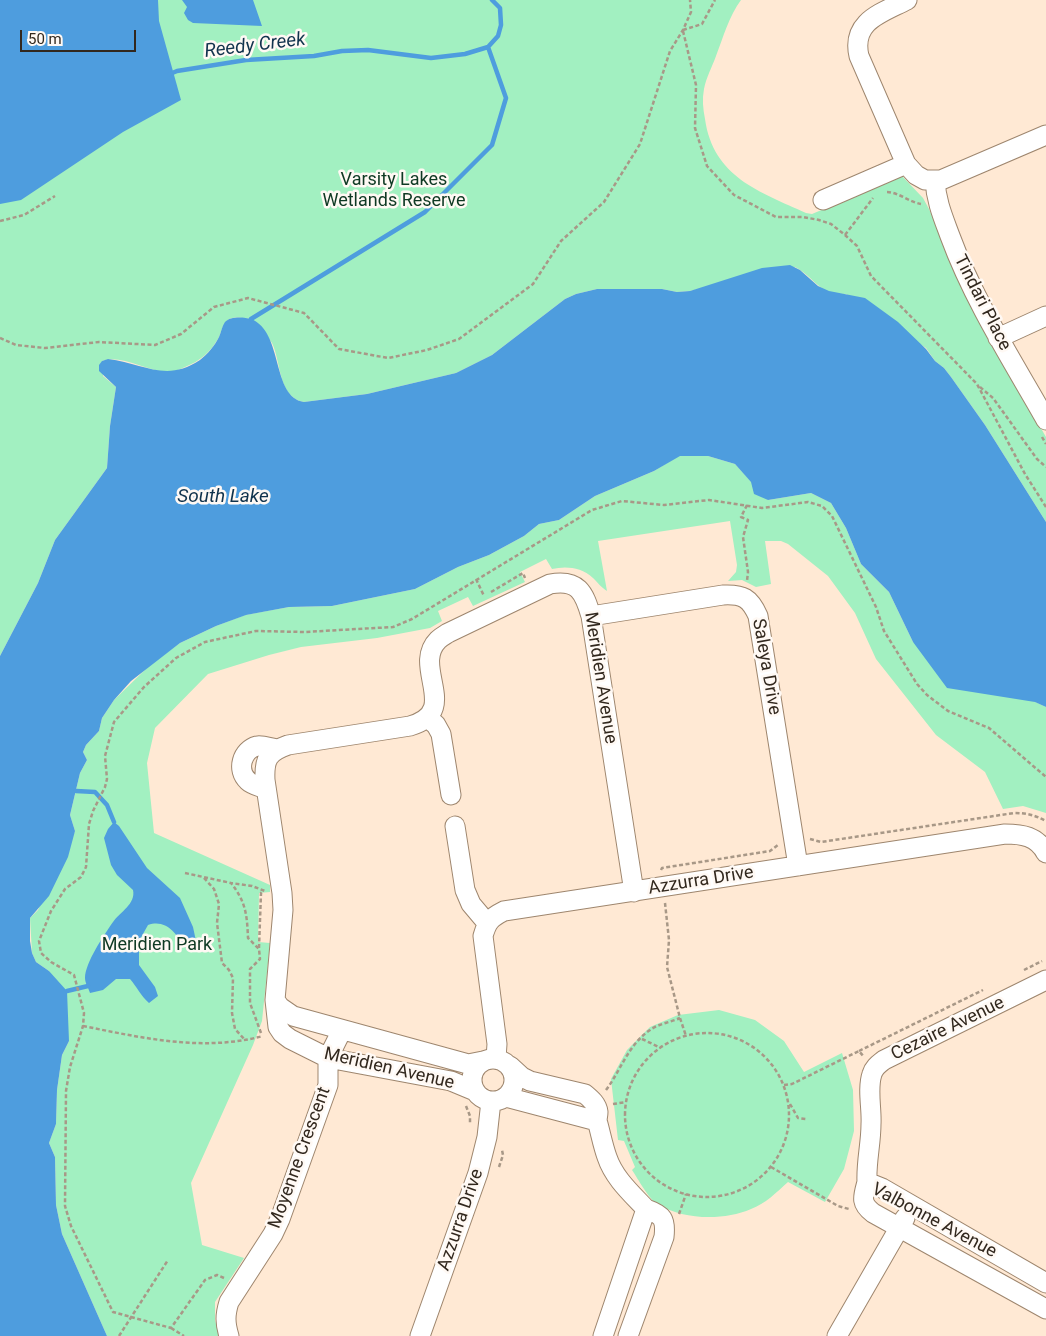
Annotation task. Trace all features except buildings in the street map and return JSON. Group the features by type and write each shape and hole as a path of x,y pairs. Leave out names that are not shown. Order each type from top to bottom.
{"street":[{"path":"907,0 867,21 857,38 857,47 859,56 906,164 916,176 936,190 951,176 1046,135"},
{"path":"823,200 906,164"},
{"name":"Tindari Place","path":"936,190 959,259 998,338 1046,420"},
{"path":"998,338 1046,316"},
{"name":"Meridien Avenue","path":"597,1121 491,1096 452,1081 328,1058 282,1034 278,1027 275,1000 283,910 266,789 265,768 268,756 277,749 288,745 420,723 428,718 434,705 430,662 432,651 438,640 448,633 550,584 563,582 576,586 586,597 591,616 634,892"},
{"name":"Saleya Drive","path":"591,616 724,594 745,597 753,604 758,616 798,866"},
{"path":"428,718 436,725 441,734 451,795"},
{"path":"455,826 465,890 471,904 487,923 483,936 497,1044 496,1062"},
{"name":"Azzurra Drive","path":"487,923 504,911 1005,834 1020,834 1034,839 1046,853"},
{"name":"Cezaire Avenue","path":"868,1182 866,1167 871,1127 870,1087 871,1075 876,1067 884,1060 1046,980"},
{"name":"Meridien Avenue","path":"275,1000 280,1007 293,1016 342,1030 468,1064 496,1062"},
{"name":"Moyenne Crescent","path":"229,1336 225,1319 229,1302 273,1234 280,1219 328,1085 328,1058 342,1030"},
{"path":"496,1062 530,1081 585,1094 591,1098 596,1105 598,1112 597,1121 607,1159 614,1173 646,1209 656,1212 664,1219 666,1227 664,1237 628,1336"},
{"path":"496,1062 514,1072 515,1082 513,1089 491,1096 472,1077 477,1065 496,1062"},
{"name":"Azzurra Drive","path":"420,1336 478,1173 487,1137 491,1096"},
{"name":"Valbonne Avenue","path":"1046,1283 882,1188 868,1182 863,1201 866,1208 873,1213 1046,1308"},
{"path":"837,1336 898,1227 912,1206"},
{"path":"602,1336 646,1209"}],"path":[{"path":"0,338 16,345 45,348 99,342 155,345 181,334 214,307 248,298 304,313 339,349 388,358 427,350 459,339 533,284 561,241 604,202 640,144 670,51 691,12 690,0"},
{"path":"683,30 702,24 716,0"},
{"path":"683,30 696,85 695,128 707,166 734,195 776,217 802,217 819,220 831,224 845,234 857,246 871,276 993,398 1037,459 1046,467"},
{"path":"883,192 891,192 921,204 936,190"},
{"path":"845,234 879,193"},
{"path":"0,221 24,215 55,196"},
{"path":"977,384 1025,474 1046,507"},
{"path":"745,597 748,572 743,537 748,520 741,517 747,505"},
{"path":"480,598 522,573 532,592"},
{"path":"476,579 484,596"},
{"path":"105,787 89,824 86,867 81,877 65,889 51,911 38,941 41,953 51,962 74,975 84,1013 83,1026 70,1067 66,1091 65,1206 71,1226 113,1312 171,1328 184,1336"},
{"path":"804,839 808,838 821,842 1014,813 1026,813 1046,821"},
{"path":"660,872 662,868 770,851 782,842"},
{"path":"185,873 252,886 263,891 261,893 260,959 250,969 250,1003 263,1036 269,1042"},
{"path":"204,878 214,889 219,904 217,923 222,963 229,970 233,978 232,1009 235,1028 245,1040"},
{"path":"231,883 239,894 246,910 248,938 259,949"},
{"path":"664,899 669,940 667,968 686,1036"},
{"path":"1020,972 1042,961"},
{"path":"858,1051 985,989"},
{"path":"603,1086 606,1091 629,1051 651,1029 680,1018"},
{"path":"83,1026 177,1043 215,1043 263,1036"},
{"path":"789,1103 789,1130 779,1156 771,1167 754,1183 732,1194 709,1197 686,1194 672,1189 647,1171 638,1160 627,1134 625,1123 626,1102 633,1081 644,1062 661,1048 686,1036 699,1034 726,1035 750,1045 761,1053 778,1073 784,1085 789,1103 798,1118 806,1119"},
{"path":"641,1039 661,1048"},
{"path":"610,1098 611,1105 626,1102"},
{"path":"497,1172 502,1155 502,1143"},
{"path":"771,1167 838,1206 858,1214 866,1208"},
{"path":"677,1220 686,1194"},
{"path":"120,1336 168,1260"},
{"path":"171,1328 205,1280 217,1275 226,1278 222,1286"}],"green space":[{"name":"Varsity Lakes Wetlands Reserve","path":"0,0 741,0 727,27 703,93 705,119 710,139 718,155 728,169 741,180 772,198 806,213 812,214 902,176 923,198 1000,358 1046,437 1046,522 985,425 951,377 935,361 926,348 846,294 837,294 823,289 795,267 690,291 597,289 576,294 565,299 492,355 456,373 367,394 304,402 289,394 282,378 272,343 267,337 251,319 233,318 227,320 216,342 205,355 196,362 178,370 166,372 125,361 109,359 102,361 103,376 116,387 110,426 107,468 55,540 38,583 0,656"},
{"name":"Meridien Park","path":"680,455 708,456 735,464 768,500 811,493 831,503 846,528 861,564 889,592 913,642 1046,707 1046,813 1023,806 1003,809 985,772 936,735 876,659 855,613 828,576 788,544 781,541 765,541 771,584 756,587 742,580 728,581 736,572 737,565 730,521 598,541 607,591 588,574 568,568 552,569 546,559 520,572 525,582 473,606 468,597 438,611 442,621 430,628 377,638 301,647 208,674 155,728 147,763 154,833 270,885 270,892 259,893 258,942 270,943 262,1021 191,1183 202,1245 244,1258 215,1302 215,1320 219,1336 107,1336 62,1234 56,1205 55,1157 49,1143 56,1124 57,1090 62,1055 69,1041 49,971 36,962 32,953 30,918 38,910 75,831 70,815 80,773 87,760 83,752 86,745 99,731 102,718 114,700 150,665 180,643 216,626 245,615 289,607 332,606 415,589 458,567 489,555 524,536 539,524 559,520 595,496 654,471"},
{"path":"719,1010 755,1020 784,1041 804,1072 842,1053 853,1090 854,1131 844,1169 825,1202 788,1182 761,1204 740,1213 716,1217 691,1216 657,1204 647,1193 632,1170 635,1167 624,1141 618,1140 611,1079 627,1050 650,1027 678,1015"}],"water":[{"path":"0,0 158,0 159,21 181,100 123,132 21,200 0,204"},
{"path":"182,0 253,0 262,26 193,23 188,20 184,13 187,7"},
{"name":"South Lake","path":"790,265 800,270 818,286 829,291 865,298 898,322 926,349 951,377 985,425 1046,522 1046,707 1035,702 947,688 913,642 889,592 861,564 846,528 831,503 811,493 768,500 754,494 751,482 735,464 708,456 680,456 654,471 595,496 559,520 539,524 524,536 489,555 458,567 415,589 332,606 289,607 246,615 216,626 180,643 131,681 114,700 102,718 99,731 86,745 83,752 87,760 80,773 70,815 75,831 68,857 49,896 30,918 30,941 36,962 49,971 67,991 69,1041 62,1055 57,1090 56,1124 49,1143 55,1157 56,1205 62,1234 107,1336 0,1336 0,656 38,583 55,540 107,468 110,426 116,387 99,371 99,365 102,361 108,359 154,370 165,371 188,367 200,360 211,349 227,320 245,318 251,319 261,326 269,337 281,377 286,389 294,398 304,402 367,394 456,373 492,355 565,299 576,294 597,289 690,291 762,268"},
{"path":"114,822 119,826 147,868 180,898 193,927 196,941 191,948 184,947 170,928 160,924 148,925 139,941 139,965 155,987 158,996 149,1003 130,979 116,979 103,990 90,993 85,980 88,965 96,949 113,922 130,904 133,895 133,890 117,875 111,865 104,838"}],"waterway":[{"name":"Reedy Creek","path":"170,74 177,71 246,60 314,56 342,51 368,50 431,58 465,54 488,47 498,36 501,25 500,8 492,0"},
{"name":"Reedy Creek","path":"251,319 425,212 492,145 506,98 488,47"},
{"path":"76,791 95,792 107,805 114,822"},
{"path":"67,991 88,986"}]}
